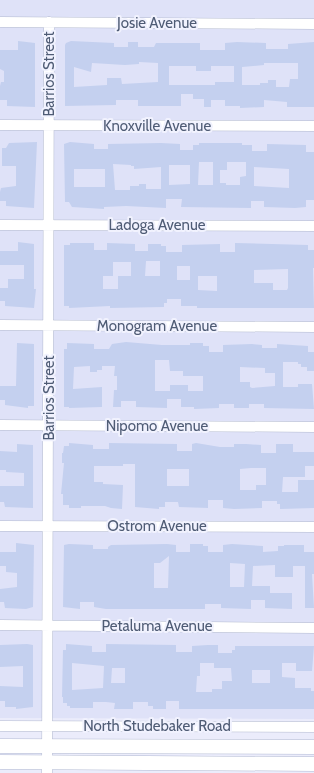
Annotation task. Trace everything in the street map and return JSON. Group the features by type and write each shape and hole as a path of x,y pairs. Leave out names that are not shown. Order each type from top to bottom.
{"main road":[{"name":"North Studebaker Road","path":"0,746 314,747"},
{"path":"296,747 296,764"},
{"path":"0,762 47,768 155,768 314,764"}],"street":[{"name":"Josie Avenue","path":"0,22 314,24"},
{"name":"Barrios Street","path":"47,768 49,22"},
{"name":"Knoxville Avenue","path":"0,125 314,126"},
{"name":"Ladoga Avenue","path":"0,225 314,226"},
{"name":"Monogram Avenue","path":"0,326 314,327"},
{"name":"Nipomo Avenue","path":"0,425 314,427"},
{"name":"Ostrom Avenue","path":"0,526 314,527"},
{"name":"Petaluma Avenue","path":"0,625 314,628"},
{"name":"North Studebaker Road","path":"0,726 314,727"}],"shaded area":[{"path":"0,0 314,0 314,719 0,718"}],"building":[{"path":"18,41 35,43 35,107 7,106 7,100 0,100 0,86 1,82 4,82 4,71 0,69 0,50 18,50"},
{"path":"71,41 114,43 114,47 128,47 128,42 138,42 138,47 154,47 156,43 200,43 200,50 225,50 225,43 266,43 266,49 288,49 288,44 314,42 314,107 287,107 287,102 264,100 264,107 240,108 240,106 225,106 225,100 211,100 211,107 204,107 204,99 193,99 193,94 181,94 181,106 138,106 138,100 116,100 116,105 65,106 66,43","holes":["139,62 158,63 158,82 122,84 121,78 107,78 107,85 74,87 74,67 91,72 92,63 125,65 139,64","264,63 298,63 298,79 290,79 289,87 276,87 276,80 268,80 268,83 260,83 260,85 242,85 242,67 264,65","169,66 196,66 196,71 211,71 211,66 234,66 234,82 215,82 215,85 169,85"]},
{"path":"37,142 34,208 6,206 6,201 0,201 1,188 16,186 16,166 2,166 2,148 6,148 9,143"},
{"path":"70,142 94,144 94,149 108,149 108,144 161,143 180,144 180,150 193,150 193,145 199,145 199,143 242,143 242,145 252,145 252,151 267,151 267,144 306,145 306,152 314,152 314,200 306,200 306,207 295,208 264,207 264,201 251,201 251,208 181,207 182,199 166,199 166,208 126,206 104,207 104,209 72,207 69,202 65,202 64,144","holes":["199,162 213,162 213,185 198,185","227,162 246,162 246,176 240,177 240,185 226,185 226,183 220,183 220,170 227,170","113,164 131,165 134,166 134,169 161,167 161,189 146,189 146,184 139,184 139,186 130,186 130,190 115,190","169,165 190,165 190,184 169,185","254,167 289,169 289,188 254,186","74,169 105,169 105,187 74,187"]},
{"path":"18,242 34,244 34,289 36,289 34,308 5,306 5,301 0,301 0,288 8,288 8,279 24,279 24,265 0,265 0,251 18,251"},
{"path":"70,243 94,243 94,250 107,250 107,243 135,244 135,251 148,251 148,244 161,244 161,246 166,246 166,252 182,252 182,245 220,244 220,252 235,252 235,243 308,245 308,250 314,250 314,308 197,308 197,306 181,306 181,299 167,299 167,303 164,303 164,307 110,308 110,306 69,308 69,306 64,306 64,245 70,245","holes":["146,261 160,261 160,276 145,276","113,262 131,262 131,276 118,276 118,289 103,289 103,276 113,276","177,266 190,266 190,280 177,280","288,269 287,290 273,290 273,283 254,283 254,270","198,276 217,276 217,291 198,290"]},
{"path":"126,342 162,345 190,345 190,343 203,343 203,346 209,346 209,352 223,352 223,345 252,344 262,345 262,348 277,348 277,344 308,346 308,352 314,352 314,371 307,371 307,367 301,367 301,364 298,364 298,362 283,362 283,387 298,387 298,384 312,384 314,409 264,408 264,404 249,404 249,408 234,408 234,404 219,404 219,408 194,409 194,407 181,407 181,399 167,399 167,408 136,407 136,401 121,401 121,407 113,407 114,390 117,390 117,376 114,376 115,366 102,366 102,370 97,370 97,372 90,372 90,366 74,367 73,389 102,387 102,407 64,407 64,349 67,349 67,343 94,344 94,349 109,349 112,344","holes":["155,360 169,360 170,371 183,371 183,376 203,376 203,391 188,391 188,385 170,385 170,391 155,391","240,367 265,368 265,373 275,373 275,386 252,388 250,387 250,382 240,382"]},
{"path":"17,343 34,344 34,406 28,406 28,408 5,405 5,400 0,400 0,386 16,386"},
{"path":"69,443 93,445 93,449 109,449 109,443 177,444 177,451 192,451 192,444 196,443 220,447 234,447 234,444 246,444 261,445 261,453 276,453 276,444 293,444 293,452 314,452 314,466 305,466 305,477 283,477 282,492 298,492 298,480 314,480 314,508 280,509 280,504 277,504 277,501 262,501 262,508 234,509 223,508 223,500 208,500 208,508 179,507 178,502 165,502 165,507 159,507 159,509 135,507 135,464 123,464 123,466 94,466 94,482 123,485 122,509 105,506 81,506 81,508 69,508 69,505 63,505 63,494 61,494 64,463 62,463 62,453 64,446 69,446","holes":["266,468 266,485 256,485 256,490 240,490 240,469","167,469 189,469 189,486 167,486"]},
{"path":"17,444 33,445 33,508 5,507 4,502 0,502 0,486 24,486 24,473 6,472 6,470 0,470 0,451 17,452"},
{"path":"16,543 34,545 33,607 26,609 5,608 4,602 0,602 0,589 17,587 17,573 6,572 6,566 0,566 0,552 16,552"},
{"path":"167,544 176,545 176,552 190,552 190,544 203,544 203,546 208,546 208,552 223,552 223,545 232,544 263,546 263,552 278,551 278,546 304,545 304,552 314,552 314,574 312,574 314,608 305,608 305,566 293,566 293,577 275,577 275,565 253,566 252,586 270,586 270,593 292,593 292,609 265,608 265,600 251,600 251,609 221,608 221,604 205,604 205,609 106,609 94,607 94,602 80,602 80,609 63,607 64,545 93,545 93,549 108,549 111,545","holes":["169,556 168,588 154,588 154,563 160,563","230,563 245,564 244,587 230,587"]},
{"path":"66,644 92,646 92,652 106,652 106,644 176,645 176,652 192,652 192,646 218,645 218,653 232,653 232,650 235,650 235,646 314,646 312,671 296,671 296,663 282,663 282,677 295,678 295,688 311,688 311,691 314,691 314,709 179,709 179,701 166,701 166,709 153,709 153,706 148,706 148,702 133,702 133,709 114,709 115,703 106,702 93,702 93,708 70,708 70,706 67,706 67,703 63,703 62,697 63,650 66,650","holes":["72,663 104,666 103,688 72,690","200,663 214,663 214,668 231,668 232,681 222,681 222,689 212,689 212,692 196,692 197,676 200,676","112,668 125,668 125,683 111,683","252,670 270,670 270,683 252,683"]},
{"path":"0,645 33,645 33,707 16,709 16,707 5,707 5,701 0,701 0,686 23,687 23,666 0,667"}]}
